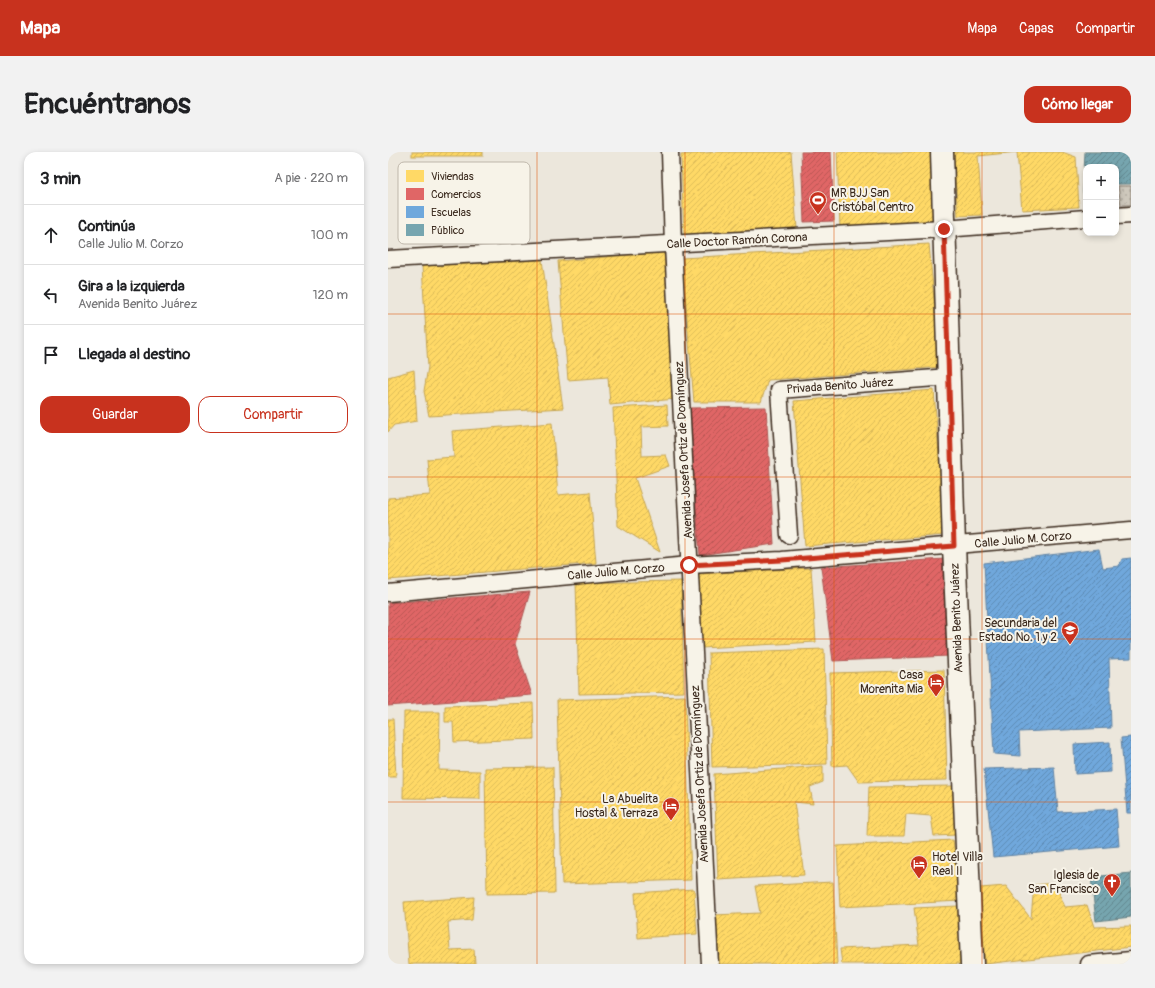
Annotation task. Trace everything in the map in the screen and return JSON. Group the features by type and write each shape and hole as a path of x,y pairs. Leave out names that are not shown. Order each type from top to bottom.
{"street":[{"name":"Avenida Josefa Ortiz de Domínguez","path":"670,152 673,245 710,964"},
{"name":"Avenida Benito Juárez","path":"942,152 954,546 972,964"},
{"path":"1119,216 1131,215"},
{"name":"Calle Doctor Ramón Corona","path":"388,259 673,245 944,229 1083,218"},
{"name":"Privada Benito Juárez","path":"789,535 779,390 949,377"},
{"name":"Calle Julio M. Corzo","path":"388,593 689,565 782,560 1131,530"},
{"path":"1089,964 1131,960"}],"shaded area":[{"path":"1119,186 1131,186 1131,205 1121,205"}],"building: Viviendas":[{"path":"412,152 483,152 483,156 412,156"},
{"path":"717,152 791,152 797,229 684,235 681,155"},
{"path":"837,152 931,152 938,225 840,227"},
{"path":"953,152 1017,152 978,156 982,215 958,216"},
{"path":"1017,152 1062,152 1076,157 1079,207 1022,210"},
{"path":"929,244 940,367 768,380 761,402 694,402 682,258"},
{"path":"664,252 676,399 610,405 608,377 568,380 558,261"},
{"path":"542,260 563,408 429,416 424,391 428,367 422,266"},
{"path":"414,370 417,421 394,425 388,432 388,377"},
{"path":"934,390 945,535 805,546 794,401"},
{"path":"667,405 668,426 641,427 642,456 666,455 670,466 635,478 660,552 618,526 613,408"},
{"path":"552,423 558,495 590,492 596,563 388,580 388,498 430,495 427,459 454,457 452,431"},
{"path":"811,568 816,642 701,648 697,574"},
{"path":"681,581 684,692 579,694 576,583"},
{"path":"824,649 827,764 712,767 709,653"},
{"path":"944,670 947,780 859,782 847,765 832,766 830,673"},
{"path":"685,696 691,880 562,884 557,700"},
{"path":"533,703 534,739 454,742 453,722 445,722 445,706"},
{"path":"404,712 440,712 439,770 480,771 480,799 403,798"},
{"path":"388,719 393,719 396,777 388,777"},
{"path":"823,766 823,782 810,787 813,804 794,802 804,875 718,880 714,774"},
{"path":"553,767 555,893 487,894 485,768"},
{"path":"953,786 957,835 934,836 931,816 906,814 904,836 867,836 869,787"},
{"path":"953,840 961,901 840,907 837,846"},
{"path":"833,882 837,964 716,964 714,915 760,913 755,886"},
{"path":"1055,883 1065,907 1087,905 1094,927 1131,926 1131,947 985,964 980,888 1006,886 1031,919 1034,885"},
{"path":"694,889 697,934 638,938 635,893"},
{"path":"474,897 472,920 448,922 450,950 474,949 475,964 409,964 404,902"},
{"path":"958,906 961,964 842,964 840,949 919,945 914,908"}],"building: Comercios":[{"path":"801,152 831,152 834,221 804,222"},
{"path":"766,407 774,544 700,555 688,408"},
{"path":"945,559 949,656 833,661 821,567"},
{"path":"530,592 515,644 532,695 388,706 388,603"}],"building: Escuelas":[{"path":"1099,549 1103,568 1119,566 1122,559 1131,558 1131,658 1109,659 1111,728 1019,732 1020,756 994,754 984,563"},
{"path":"1131,737 1131,813 1127,813 1121,738"},
{"path":"1110,742 1111,772 1075,774 1074,744"},
{"path":"1054,767 1058,812 1116,809 1119,846 993,857 984,769"}],"building: Público":[{"path":"1085,152 1131,152 1131,184 1119,184 1119,164 1084,164"},
{"name":"Iglesia de San Francisco","path":"1131,873 1131,917 1096,921 1091,877"}],"place":[{"name":"MR BJJ San Cristóbal Centro","path":"818,215"},
{"name":"Secundaria del Estado No. 1 y 2","path":"1070,645"},
{"name":"Casa Morenita Mia","path":"936,697"},
{"name":"La Abuelita Hostal & Terraza","path":"671,821"},
{"name":"Hotel Villa Real II","path":"919,879"},
{"name":"Iglesia de San Francisco","path":"1112,897"}],"route":[{"path":"689,565 782,560 954,546 944,229"}]}
